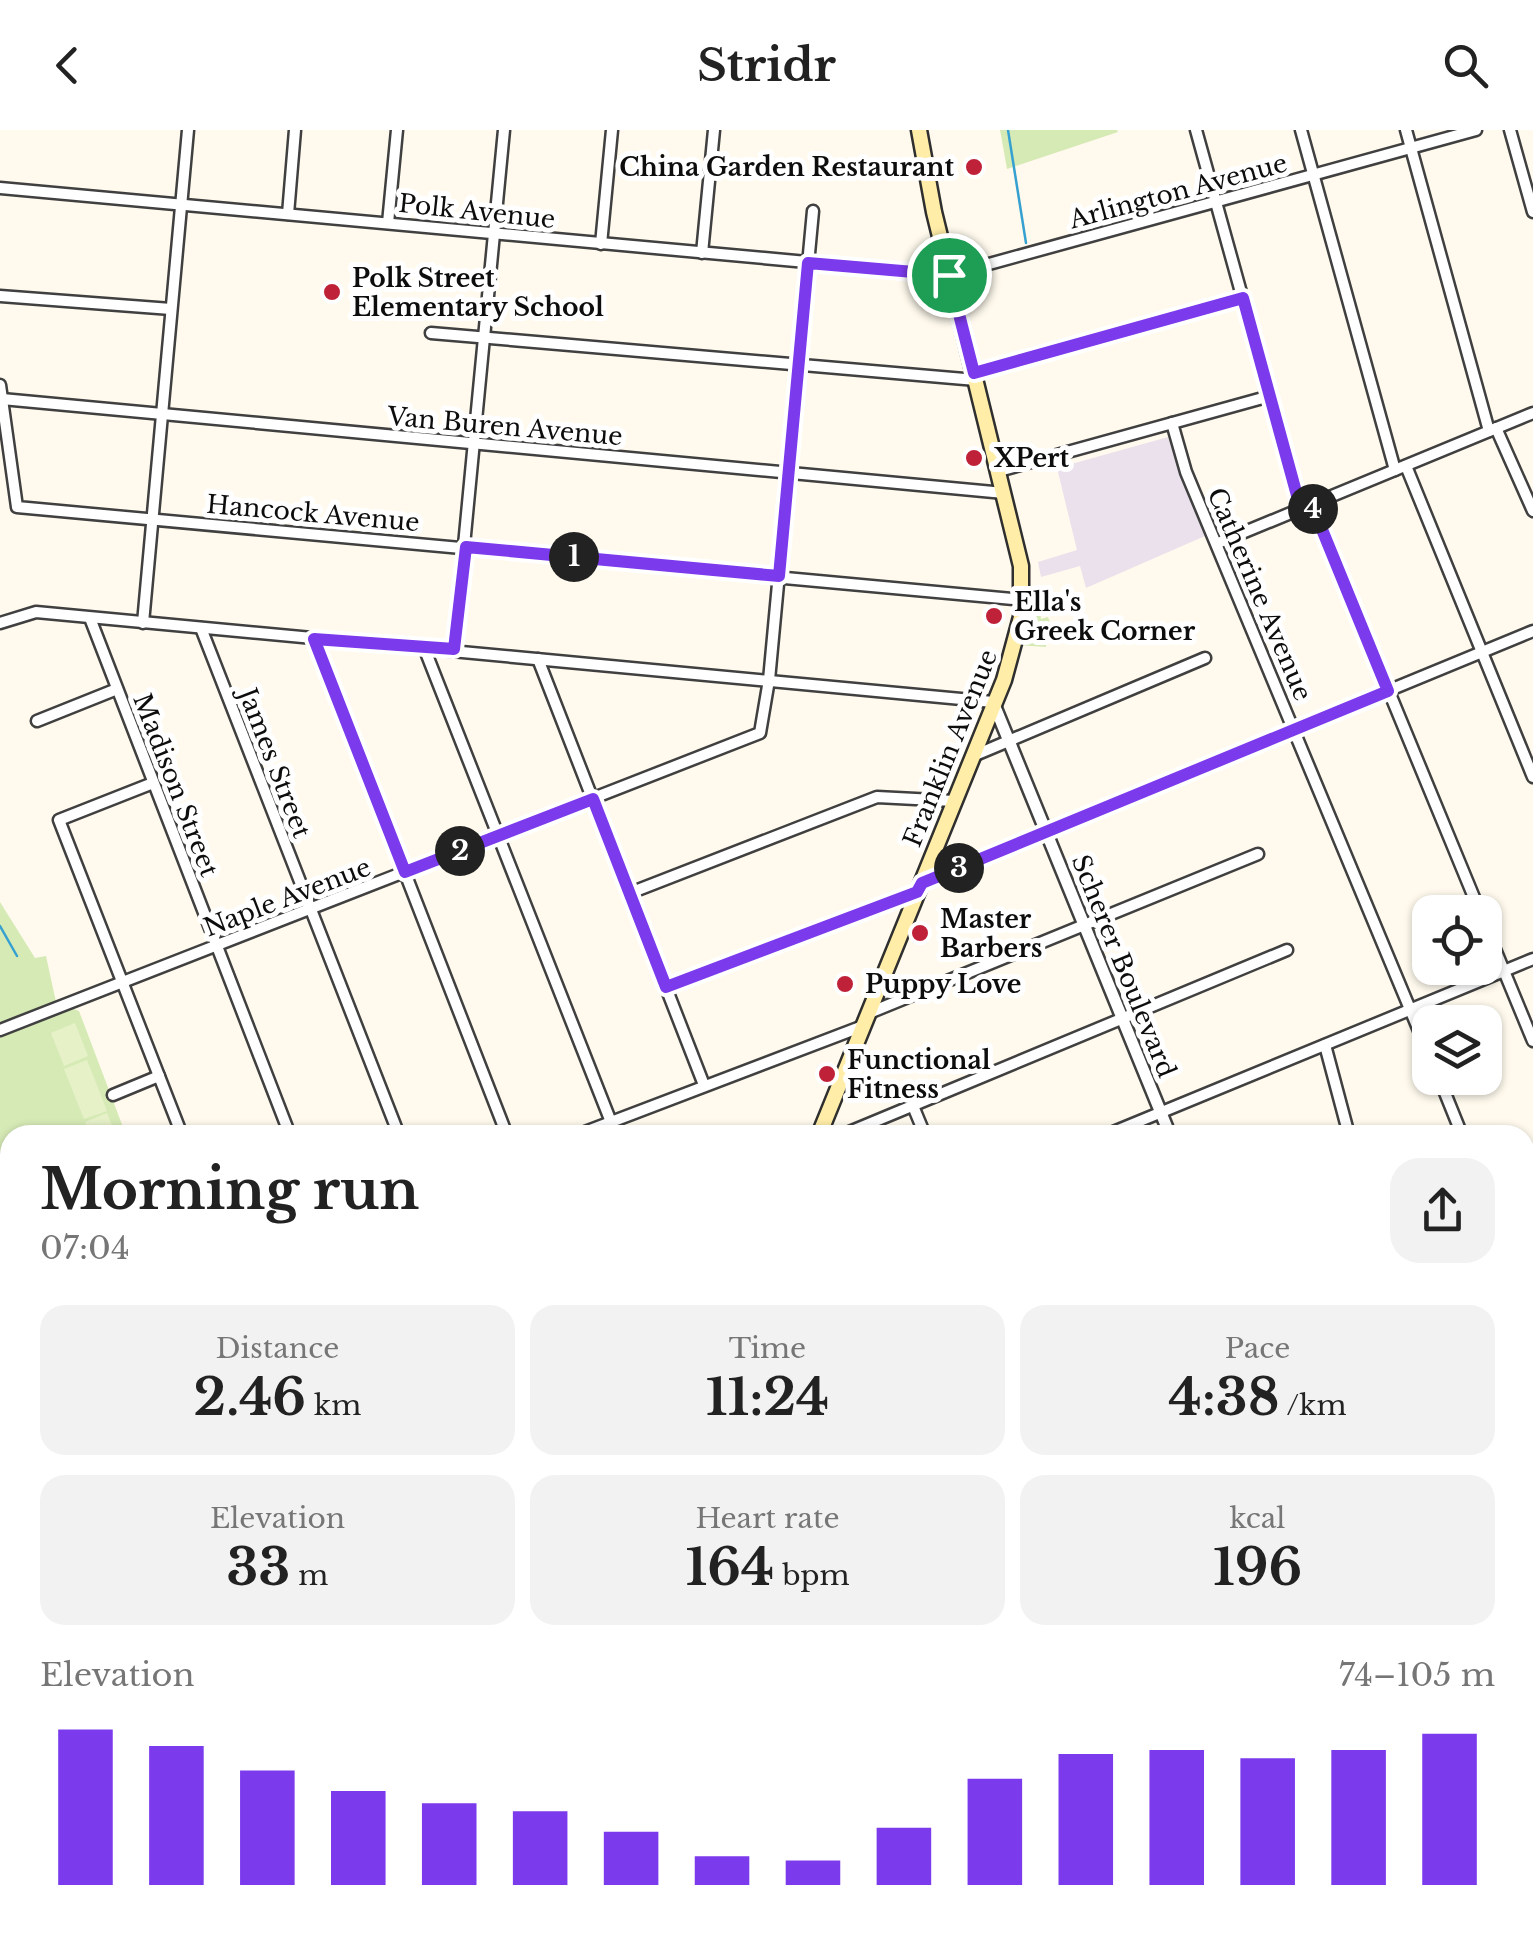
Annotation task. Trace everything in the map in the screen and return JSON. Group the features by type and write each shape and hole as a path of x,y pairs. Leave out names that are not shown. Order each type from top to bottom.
{"main road":[{"name":"Franklin Avenue","path":"823,1125 1015,646 1023,600 1004,493 949,275 919,130"}],"street":[{"path":"142,623 188,130"},
{"path":"288,214 295,130"},
{"path":"388,223 397,130"},
{"path":"454,649 504,130"},
{"path":"601,244 612,130"},
{"path":"702,253 714,130"},
{"path":"1196,130 1270,396 1306,507 1473,895"},
{"path":"1301,130 1400,468 1533,777"},
{"path":"1406,130 1493,430 1533,511"},
{"name":"Arlington Avenue","path":"949,275 1476,130"},
{"path":"1510,130 1533,212"},
{"name":"Polk Avenue","path":"0,188 949,275"},
{"path":"769,680 813,212"},
{"path":"0,296 171,309"},
{"path":"430,334 798,367 975,377 1243,298"},
{"path":"0,385 2,398"},
{"path":"998,471 1270,396"},
{"name":"Van Buren Avenue","path":"2,398 1004,493"},
{"name":"Hancock Avenue","path":"2,398 17,507 1023,600"},
{"path":"1218,543 1533,413"},
{"name":"Catherine Avenue","path":"1172,423 1186,472 1412,1014"},
{"path":"0,623 36,612 993,702"},
{"name":"Madison Street","path":"90,618 286,1125"},
{"name":"James Street","path":"201,628 395,1125"},
{"path":"666,987 919,888 1533,631"},
{"path":"314,639 503,1125"},
{"path":"425,650 611,1122"},
{"path":"972,756 1205,658"},
{"path":"538,660 704,1086"},
{"name":"Naple Avenue","path":"0,1030 755,735 762,728 769,680"},
{"path":"38,721 117,689"},
{"name":"Scherer Boulevard","path":"993,702 1166,1125"},
{"path":"154,783 58,820 178,1125"},
{"path":"630,892 877,797 954,801"},
{"path":"603,1125 865,1020 1258,854"},
{"path":"866,1125 1287,950"},
{"path":"1129,1125 1533,959"},
{"path":"1502,966 1533,1041"},
{"path":"1325,1045 1346,1125"},
{"path":"113,1095 160,1076"},
{"path":"1445,1095 1458,1125"},
{"path":"913,1106 920,1125"}],"shaded area":[{"path":"1168,437 1205,536 1086,588 1080,566 1041,577 1038,562 1077,550 1057,468"}],"green space":[{"path":"1000,130 1117,130 1118,132 1007,169"},
{"path":"1022,605 1040,607 1041,619 1048,617 1052,628 1046,631 1046,647 1015,645"},
{"path":"0,902 35,958 46,956 56,1002 79,1011 122,1125 0,1125"},
{"path":"75,1023 88,1056 64,1066 51,1033"},
{"path":"87,1060 107,1111 84,1119 64,1069"},
{"path":"107,1113 112,1125 86,1125 85,1122"}],"waterway":[{"path":"1008,130 1026,243"},
{"path":"0,926 17,956"}],"place":[{"name":"China Garden Restaurant","path":"974,167"},
{"name":"Polk Street Elementary School","path":"332,292"},
{"name":"XPert","path":"974,458"},
{"name":"Ella's Greek Corner","path":"994,616"},
{"name":"Master Barbers","path":"920,933"},
{"name":"Puppy Love","path":"845,984"},
{"name":"Functional Fitness","path":"827,1074"}],"route":[{"path":"808,263 949,275 974,373 1243,298 1301,510 1312,505 1388,691 922,883 917,892 666,987 593,799 405,872 314,639 425,650 454,649 466,547 779,576 808,263"}]}
